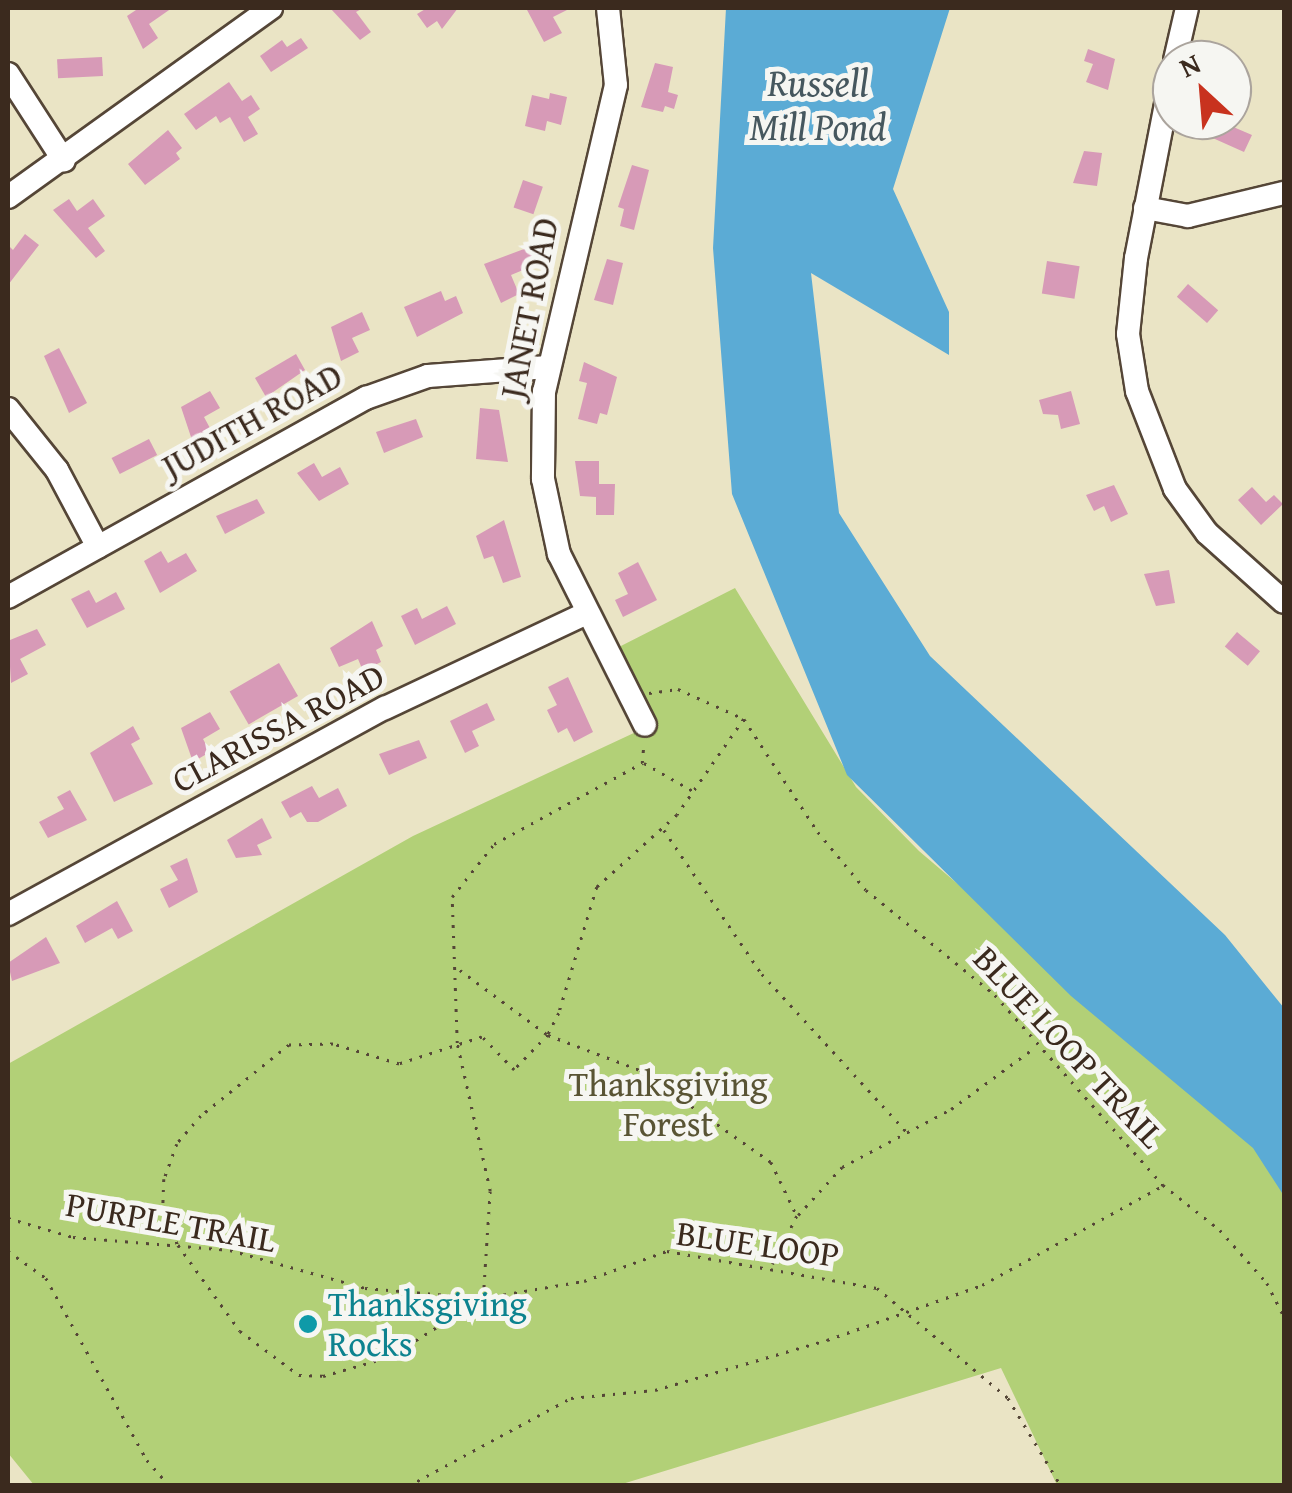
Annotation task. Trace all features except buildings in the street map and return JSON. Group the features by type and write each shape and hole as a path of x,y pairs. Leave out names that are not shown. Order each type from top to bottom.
{"street":[{"path":"8,197 64,161 271,8"},
{"name":"JANET ROAD","path":"608,8 616,86 548,367 543,478 559,554 645,725"},
{"path":"1180,40 1187,8"},
{"path":"8,74 64,161"},
{"path":"1159,140 1128,334 1153,445 1208,533 1284,602"},
{"path":"1145,208 1188,216 1284,193"},
{"name":"JUDITH ROAD","path":"8,596 366,398 428,376 548,367"},
{"path":"8,409 56,470 98,546"},
{"name":"CLARISSA ROAD","path":"8,914 385,708 587,614"}],"path":[{"path":"458,1044 482,1037 514,1070 548,1035 589,900 620,864 664,830 744,719 678,689 632,700"},
{"name":"BLUE LOOP TRAIL","path":"744,719 818,832 866,890 995,994 1036,1046 1163,1185 1220,1230 1267,1283 1284,1316"},
{"path":"642,763 645,725"},
{"path":"642,763 695,792"},
{"path":"483,1298 490,1191 458,1044 459,969 452,896 494,844 642,763"},
{"path":"664,830 762,974 907,1132"},
{"path":"459,969 548,1035 640,1070 771,1162 797,1216"},
{"name":"BLUE LOOP","path":"458,1044 399,1064 333,1044 290,1045 201,1116 177,1144 164,1179 163,1212 178,1245 240,1331 299,1375 323,1376 388,1357 483,1298 584,1281 667,1250 877,1288 912,1311 1008,1398 1061,1486"},
{"path":"772,1266 797,1216 842,1167 907,1132 1036,1046"},
{"path":"408,1486 572,1398 655,1390 912,1311 982,1284 1163,1185"},
{"name":"PURPLE TRAIL","path":"8,1218 73,1236 230,1250 365,1288 483,1298"},
{"path":"8,1251 46,1278 147,1460 170,1486"}],"green space":[{"name":"Thanksgiving Forest","path":"735,588 856,787 919,851 1229,1115 1284,1182 1284,1485 1057,1485 1001,1368 619,1485 34,1485 8,1453 8,1064 413,836 651,725 615,649"}],"water":[{"name":"Russell Mill Pond","path":"726,8 950,8 893,189 949,312 949,355 811,273 839,513 930,656 1225,935 1284,1008 1284,1196 1253,1148 1071,996 847,775 732,494 713,248"}],"place":[{"name":"Thanksgiving Rocks","path":"308,1324"}]}
